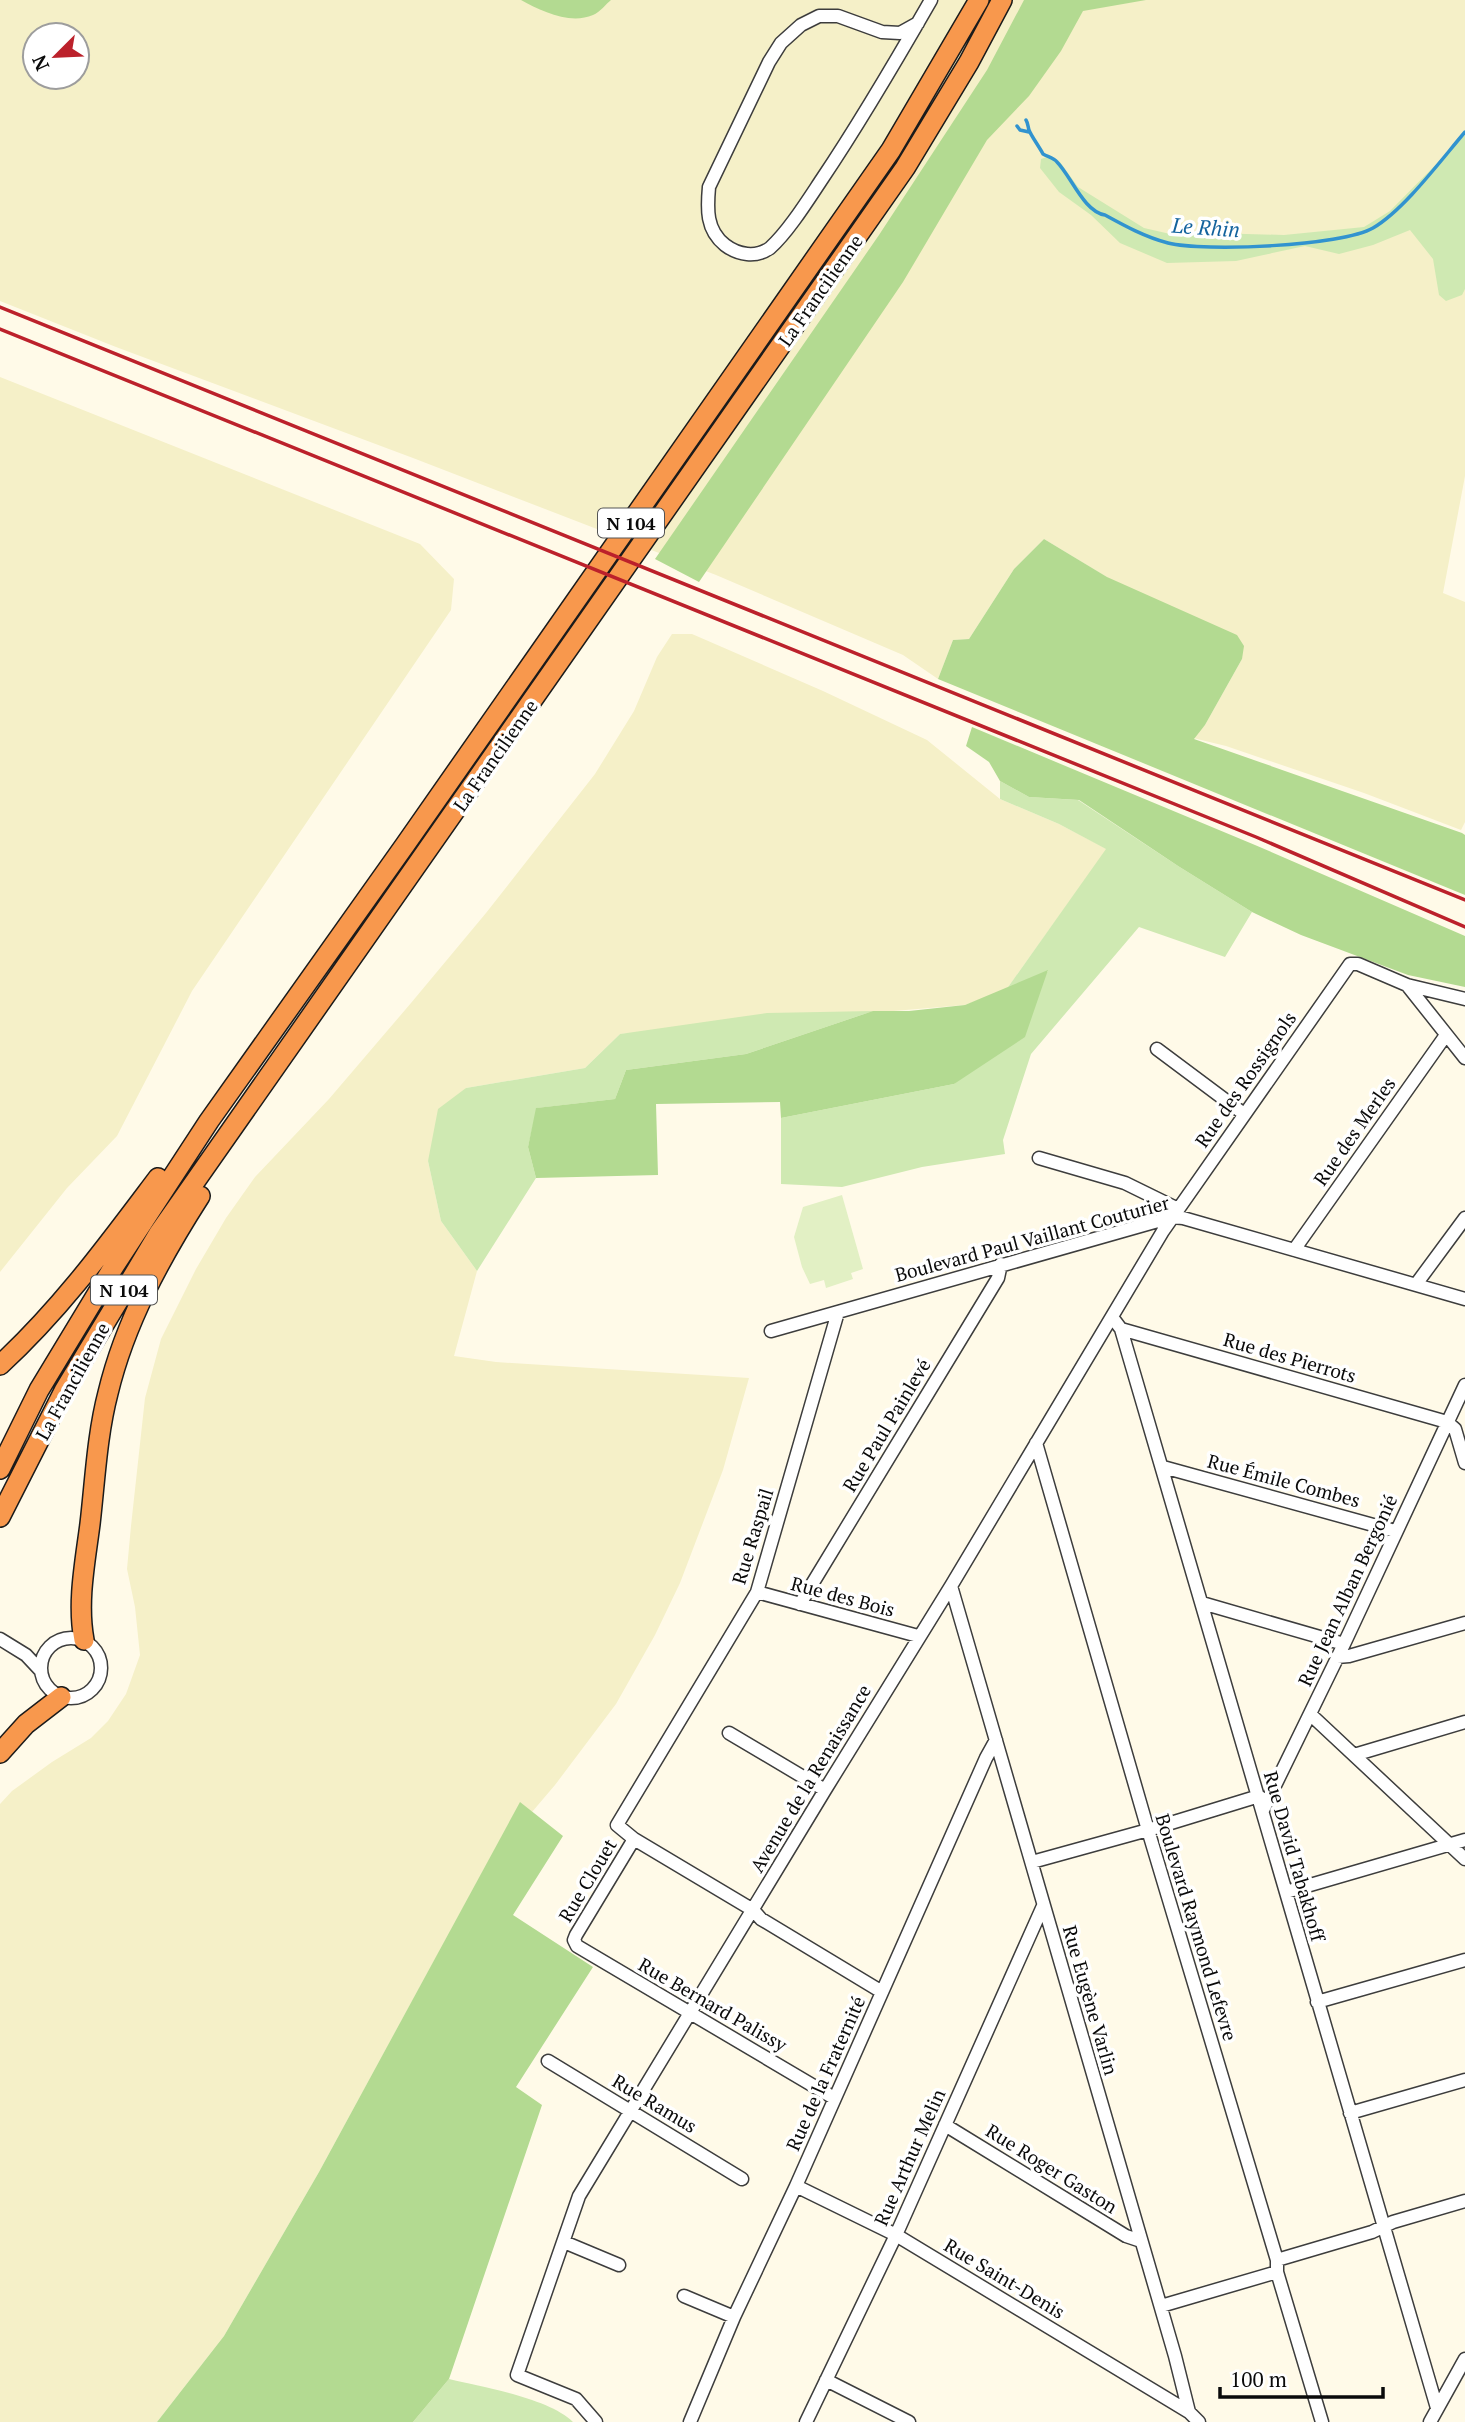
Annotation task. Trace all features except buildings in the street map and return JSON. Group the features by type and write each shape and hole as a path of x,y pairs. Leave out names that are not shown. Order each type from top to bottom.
{"highway":[{"name":"La Francilienne","path":"0,1469 39,1390 111,1271 209,1121 891,150 979,0"},
{"name":"La Francilienne","path":"0,1517 64,1391 159,1233 271,1077 905,168 969,62 1002,0"},
{"path":"84,1640 80,1618 97,1464 107,1394 127,1328 188,1215 259,1105 271,1077"},
{"path":"0,1365 71,1292 199,1123 209,1121"},
{"path":"0,1753 26,1724 61,1697"}],"street":[{"path":"918,23 900,33 882,32 838,16 819,16 801,25 781,43 769,62 709,187 709,225 717,239 731,250 745,255 769,248 800,212 843,147 918,23 931,0"},
{"name":"Rue des Rossignols","path":"1175,1213 1350,964 1358,964 1407,985"},
{"path":"1407,985 1465,999"},
{"path":"1407,985 1465,1058"},
{"name":"Rue des Merles","path":"1294,1250 1446,1035"},
{"path":"1157,1049 1244,1114"},
{"path":"1039,1158 1125,1183 1175,1213"},
{"name":"Boulevard Paul Vaillant Couturier","path":"771,1331 1175,1213 1183,1218 1418,1283 1465,1299"},
{"name":"Avenue de la Renaissance","path":"595,2420 576,2399 517,2375 579,2196 1175,1213"},
{"path":"1418,1283 1465,1217"},
{"name":"Rue Paul Painlevé","path":"800,1604 998,1278 1001,1264"},
{"name":"Rue Raspail","path":"634,1839 617,1825 757,1592 838,1312"},
{"name":"Rue David Tabakhoff","path":"1112,1317 1121,1329 1163,1467 1382,2227 1437,2408"},
{"name":"Rue des Pierrots","path":"1121,1329 1447,1422"},
{"name":"Rue Jean Alban Bergonié","path":"1263,1810 1465,1385"},
{"path":"1447,1422 1455,1429 1465,1463"},
{"name":"Boulevard Raymond Lefevre","path":"1037,1443 1322,2422"},
{"name":"Rue Émile Combes","path":"1163,1467 1395,1531"},
{"name":"Rue Eugène Varlin","path":"951,1586 1161,2306 1189,2412"},
{"name":"Rue des Bois","path":"757,1592 918,1636"},
{"path":"1202,1603 1344,1644"},
{"path":"1337,1657 1349,1656 1465,1623"},
{"path":"0,1638 26,1647 47,1648"},
{"path":"0,1638 26,1655 41,1671"},
{"path":"65,1638 84,1640 98,1654 101,1663 97,1683 81,1696 61,1697 45,1684 41,1671 43,1656 47,1648 56,1641 65,1638"},
{"path":"1310,1714 1465,1859"},
{"path":"1353,1755 1465,1722"},
{"path":"729,1733 825,1790"},
{"name":"Rue de la Fraternité","path":"690,2422 734,2317 796,2186 996,1740"},
{"path":"1032,1862 1259,1796"},
{"path":"634,1839 883,1992"},
{"name":"Rue Clouet","path":"574,1940 634,1839"},
{"path":"1286,1892 1465,1840"},
{"name":"Rue Arthur Melin","path":"806,2422 896,2235 1043,1906"},
{"name":"Rue Bernard Palissy","path":"574,1940 578,1946 597,1958 834,2098"},
{"path":"1317,2002 1465,1960"},
{"name":"Rue Ramus","path":"548,2061 742,2179"},
{"path":"1350,2113 1465,2080"},
{"name":"Rue Roger Gaston","path":"945,2125 1126,2236 1141,2241"},
{"name":"Rue Saint-Denis","path":"796,2186 896,2235 1189,2412"},
{"path":"1161,2306 1393,2222 1465,2201"},
{"path":"564,2242 619,2265"},
{"path":"684,2295 734,2317"},
{"path":"1430,2422 1465,2359"},
{"path":"826,2380 909,2422"},
{"path":"1189,2412 1199,2422"}],"shaded area":[{"path":"0,0 1465,0 1465,476 1443,593 1465,602 1465,822 1461,830 1364,793 1226,746 1193,738 1205,725 1242,659 1044,539 1014,569 969,639 953,640 938,679 903,655 716,575 0,301"},
{"path":"0,377 420,544 454,579 451,610 192,991 117,1136 67,1188 0,1272"},
{"path":"672,634 692,634 927,740 1000,799 1059,824 1107,849 1006,990 965,1005 620,1034 585,1068 466,1088 428,1161 441,1221 477,1271 454,1356 496,1362 749,1378 723,1470 680,1583 655,1635 616,1704 532,1812 520,1803 319,2172 224,2336 157,2422 0,2422 0,1804 12,1791 91,1738 108,1721 126,1694 140,1655 135,1607 127,1569 145,1398 161,1339 196,1269 226,1218 255,1177 329,1099 411,1003 595,774 634,711 657,657"}],"green space":[{"path":"521,0 611,0 593,15 565,18"},
{"path":"1024,0 1146,0 1083,11 1061,51 1029,96 987,140 903,282 699,582 655,559 879,235 987,70"},
{"path":"1465,135 1465,289 1462,295 1446,301 1439,295 1433,259 1410,230 1373,245 1339,254 1305,246 1236,261 1167,263 1120,243 1091,215 1059,192 1040,168 1041,159 1050,156 1060,162 1078,187 1144,228 1179,236 1212,233 1284,235 1364,227 1390,211"},
{"path":"1044,539 1107,577 1237,635 1244,646 1242,659 1205,725 1194,739 1462,833 1465,835 1465,895 938,679 953,640 969,639 1014,569"},
{"path":"972,727 1465,936 1465,987 1408,975 1301,935 1252,912 1079,800 1029,797 1000,781 989,762 966,746"},
{"path":"1000,781 1029,797 1078,800 1252,912 1225,957 1139,927 1031,1054 1003,1140 1005,1154 922,1167 842,1187 781,1184 781,1118 954,1084 1048,971 1006,990 1106,849 1059,824 1000,799"},
{"path":"1048,970 1025,1037 954,1084 781,1118 780,1102 656,1104 658,1175 536,1178 528,1147 536,1108 615,1099 626,1070 746,1054 873,1011 909,1011 965,1005"},
{"path":"873,1011 746,1054 626,1070 615,1099 537,1108 528,1147 536,1178 477,1271 441,1221 428,1161 438,1109 466,1088 585,1068 620,1034 767,1013"},
{"path":"842,1195 863,1269 851,1273 853,1279 826,1288 824,1280 810,1284 794,1237 803,1207"},
{"path":"520,1802 563,1836 513,1915 593,1967 516,2087 542,2105 449,2379 413,2422 157,2422 224,2336 319,2172"},
{"path":"449,2379 532,2400 548,2406 573,2422 413,2422"}],"waterway":[{"name":"Le Rhin","path":"1026,120 1043,154 1056,161 1084,201 1097,212 1160,241 1211,247 1304,243 1357,234 1373,228 1409,197 1465,132"},
{"name":"Le Rhin","path":"1017,126 1020,130 1029,132"}],"railway":[{"path":"0,307 1465,900"},
{"path":"0,329 1256,837 1465,927"}]}
